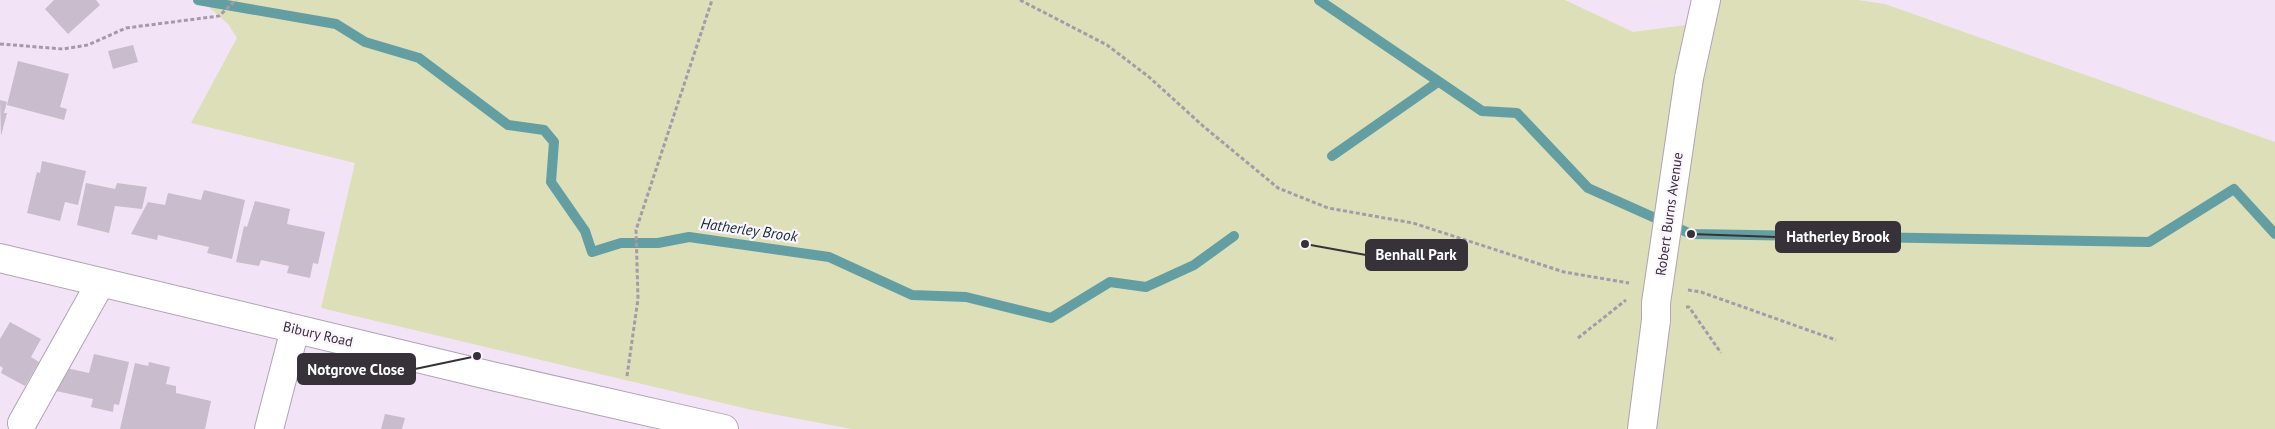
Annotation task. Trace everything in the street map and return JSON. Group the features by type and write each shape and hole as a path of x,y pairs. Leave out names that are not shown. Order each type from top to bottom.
{"street":[{"name":"Robert Burns Avenue","path":"1642,429 1656,312 1689,78 1706,0"},
{"name":"Bibury Road","path":"0,258 717,428"},
{"path":"22,423 101,282"},
{"path":"269,429 295,329"}],"path":[{"path":"0,44 62,49 88,45 126,28 219,16 236,0"},
{"path":"622,406 631,357 638,299 635,262 636,230 654,170 712,0"},
{"path":"1020,0 1107,45 1149,77 1203,126 1278,188 1328,208 1413,223 1487,248"},
{"path":"1578,338 1627,299 1656,312 1689,308 1721,354"}],"green space":[{"path":"201,0 1565,0 1633,32 1701,23 1706,0 1858,0 1885,4 2275,142 2275,429 852,429 752,410 321,308 355,163 191,123 237,38 228,24"}],"building":[{"path":"54,0 96,0 100,5 68,34 45,9"},
{"path":"133,45 138,62 113,69 108,51"},
{"path":"18,61 69,74 60,107 67,109 64,120 7,105"},
{"path":"0,100 7,102 4,113 7,113 1,136"},
{"path":"42,161 86,171 78,205 65,202 60,221 27,213 37,172 40,173"},
{"path":"86,183 115,189 117,183 147,187 142,209 115,206 109,233 77,225"},
{"path":"204,190 245,200 232,259 207,253 209,247 158,235 157,240 131,234 148,202 165,205 168,193 201,200"},
{"path":"255,201 290,209 287,224 325,232 318,264 313,263 310,278 287,273 289,266 261,260 259,266 236,262 244,226 247,227"},
{"path":"10,322 41,339 31,357 39,362 25,386 1,373 3,368 0,366 0,339"},
{"path":"94,354 129,362 119,405 114,404 113,412 91,407 93,399 56,391 62,367 89,373"},
{"path":"149,362 170,367 166,384 176,386 176,393 211,401 205,429 120,429 135,363 148,366"},
{"path":"385,414 405,418 402,429 381,429"}],"waterway":[{"name":"Hatherley Brook","path":"198,0 336,24 365,42 419,58 508,125 544,130 554,142 551,182 585,231 592,252 621,243 658,243 689,237 829,257 912,295 966,297 1051,318 1110,282 1146,287 1194,265 1234,236"},
{"name":"Hatherley Brook","path":"1319,0 1482,111 1517,113 1588,188 1691,234 2149,242 2234,189 2275,234"},
{"name":"Hatherley Brook","path":"1332,156 1438,82"}],"place":[{"name":"Hatherley Brook","path":"1691,234"},
{"name":"Benhall Park","path":"1305,244"},
{"name":"Notgrove Close","path":"477,356"}]}
